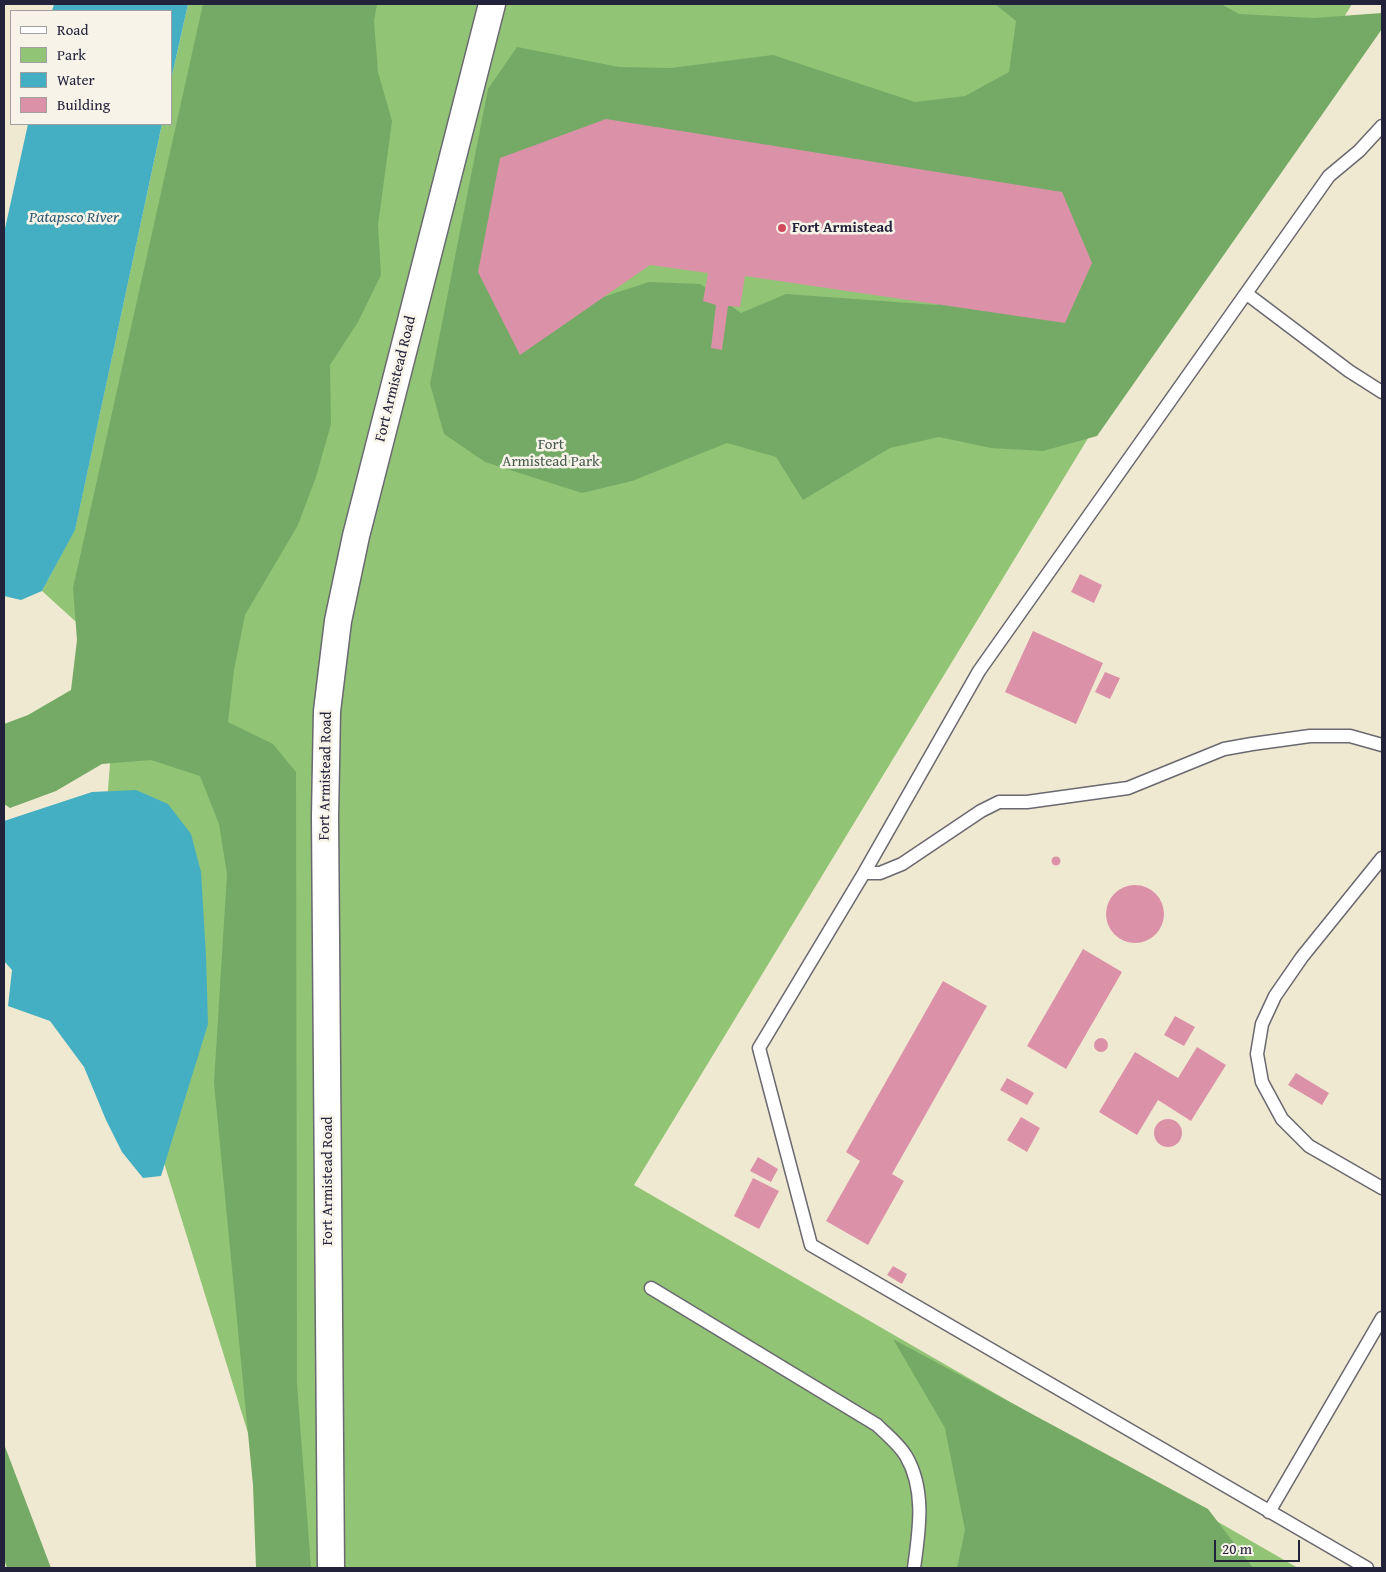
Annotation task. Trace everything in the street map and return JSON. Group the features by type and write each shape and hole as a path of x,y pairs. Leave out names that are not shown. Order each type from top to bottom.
{"street":[{"name":"Fort Armistead Road","path":"331,1568 325,816 327,711 338,621 356,536 492,4"}],"lane":[{"path":"1367,1568 811,1245 758,1048 864,873 979,671 1329,176 1359,151 1382,126"},
{"path":"1247,294 1349,370 1382,392"},
{"path":"864,873 880,873 902,864 981,811 999,802 1026,802 1128,788 1224,749 1252,744 1310,736 1350,736 1382,745"},
{"path":"1382,858 1302,957 1275,996 1262,1024 1257,1054 1262,1082 1282,1119 1309,1146 1382,1188"},
{"path":"651,1288 877,1425 906,1455 918,1487 919,1524 914,1568"},
{"path":"1269,1512 1382,1318"}],"green space":[{"name":"Fort Armistead Park","path":"188,4 1352,4 634,1185 1298,1568 290,1568 96,944 118,660 42,591 75,529 162,125 172,125 172,76"},
{"path":"203,4 377,4 374,21 378,72 392,121 378,225 381,275 358,322 330,365 331,424 316,477 298,525 245,615 234,670 228,722 273,744 296,772 297,1384 311,1568 256,1568 253,1485 214,1083 227,874 219,824 200,776 151,760 102,764 56,791 10,808 4,804 4,724 28,715 71,690 77,640 73,588"},
{"path":"995,4 1221,4 1239,14 1314,18 1382,13 1382,29 1097,436 1043,451 991,448 939,437 890,448 803,500 776,457 727,443 632,481 582,493 485,462 444,434 430,384 488,89 517,47 619,67 670,68 773,55 915,102 965,96 1009,72 1016,21","holes":["750,198 979,278 937,305 786,294 741,313 700,284 649,282 554,313"]},
{"path":"893,1339 1208,1509 1253,1568 957,1568 965,1530 945,1428"},
{"path":"4,1444 51,1568 7,1568 4,1559"}],"water":[{"path":"54,4 188,4 172,76 172,10 52,10"},
{"name":"Patapsco River","path":"28,125 162,125 75,530 42,591 21,600 4,596 4,233"},
{"path":"136,790 168,804 191,834 201,872 208,1024 161,1176 143,1178 122,1152 106,1120 84,1067 50,1021 8,1006 12,970 4,961 4,821 92,792"}],"building":[{"name":"Fort Armistead","path":"606,119 1062,192 1092,263 1065,323 745,276 740,307 728,306 722,350 711,348 716,305 703,301 708,273 650,265 520,355 478,272 500,158"},
{"path":"1080,574 1102,585 1094,603 1071,592"},
{"path":"1033,631 1103,663 1076,724 1005,692"},
{"path":"1105,672 1120,678 1110,699 1095,692"},
{"path":"1056,857 1060,861 1056,865 1052,861"},
{"path":"1129,885 1141,885 1156,893 1164,908 1164,920 1156,935 1141,943 1129,943 1114,935 1106,920 1106,908 1114,893"},
{"path":"1083,949 1122,972 1066,1069 1027,1046"},
{"path":"943,981 987,1006 892,1174 904,1181 868,1245 826,1221 860,1161 846,1152"},
{"path":"1175,1016 1195,1027 1184,1046 1164,1035"},
{"path":"1098,1038 1104,1038 1108,1045 1104,1052 1098,1052 1094,1048 1094,1042"},
{"path":"1197,1047 1226,1065 1191,1121 1158,1100 1137,1135 1099,1112 1135,1052 1178,1078"},
{"path":"1296,1073 1329,1093 1322,1105 1288,1085"},
{"path":"1007,1078 1034,1093 1027,1105 1000,1090"},
{"path":"1021,1117 1040,1128 1027,1152 1007,1140"},
{"path":"1168,1119 1178,1123 1182,1133 1178,1143 1168,1147 1158,1143 1154,1133 1158,1123"},
{"path":"758,1157 778,1169 771,1182 750,1171"},
{"path":"753,1178 779,1191 759,1229 734,1216"},
{"path":"893,1266 907,1274 902,1284 887,1275"}],"place":[{"name":"Fort Armistead","path":"782,228"}]}
